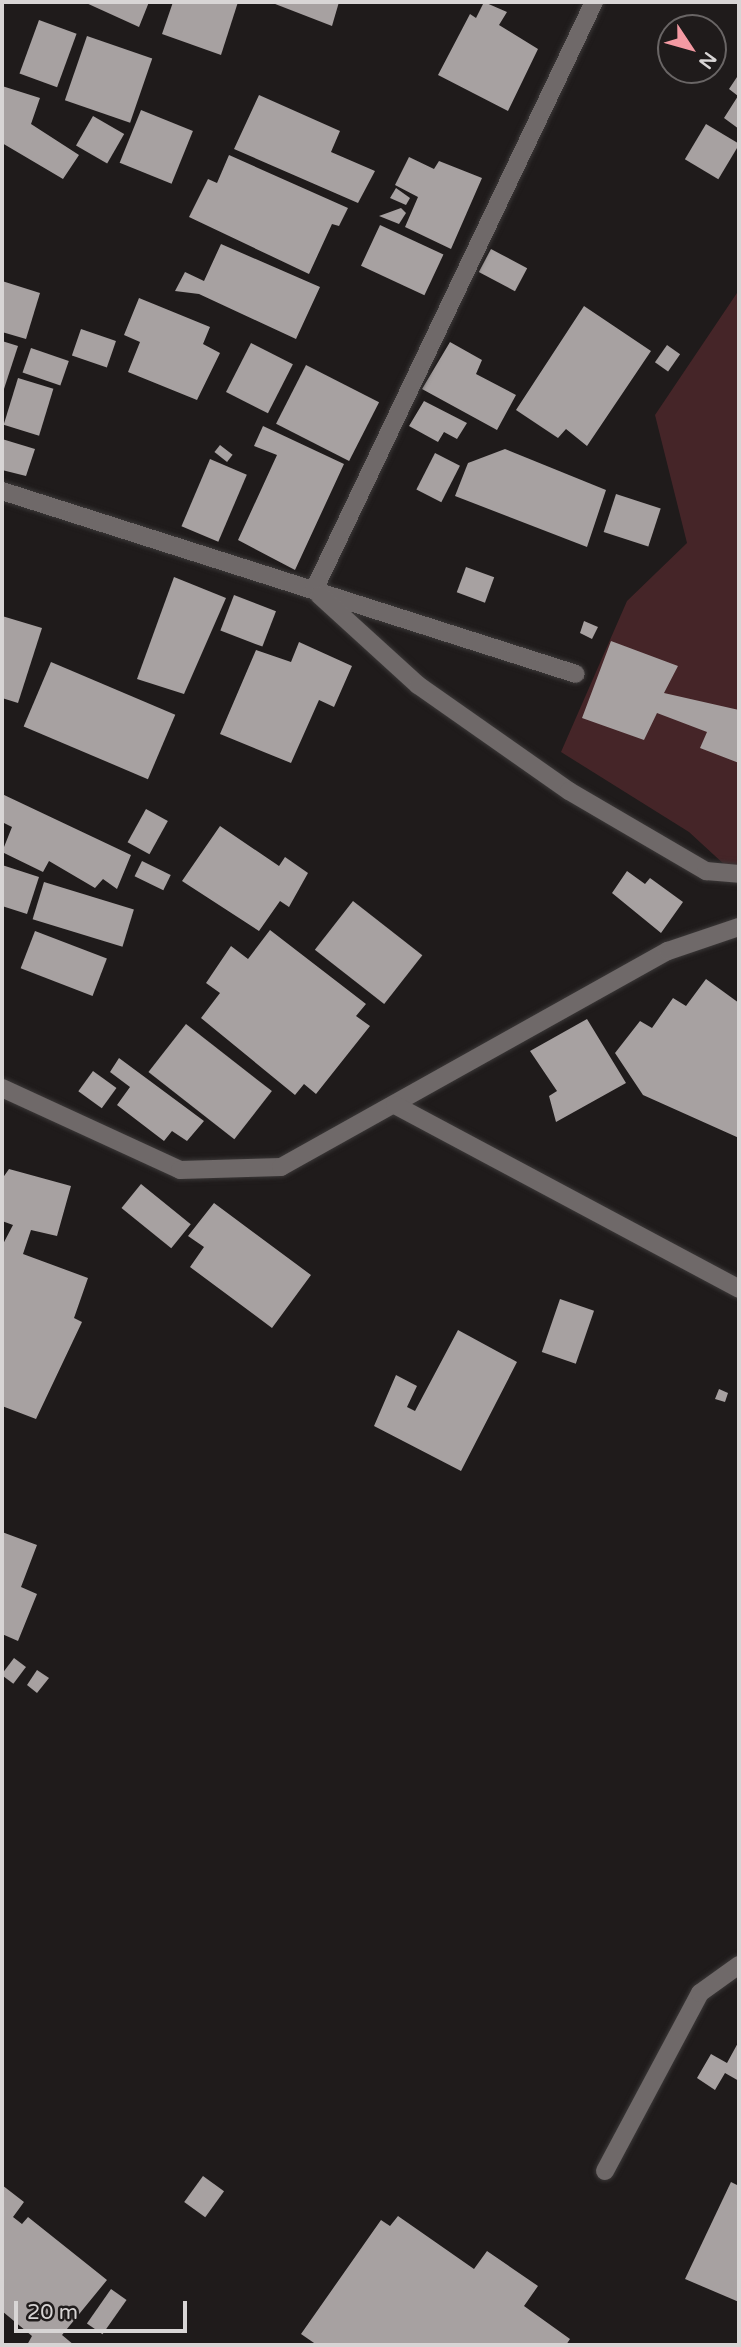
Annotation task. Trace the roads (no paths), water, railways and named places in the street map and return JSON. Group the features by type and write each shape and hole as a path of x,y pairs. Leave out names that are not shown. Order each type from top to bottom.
{"street":[{"path":"314,590 594,2"},
{"path":"2,491 576,674"},
{"path":"314,590 418,685 569,791 706,871 739,874"},
{"path":"2,1088 180,1170 281,1167 668,951 739,927"},
{"path":"396,1105 739,1289"},
{"path":"606,2171 700,1993 739,1965"}]}
